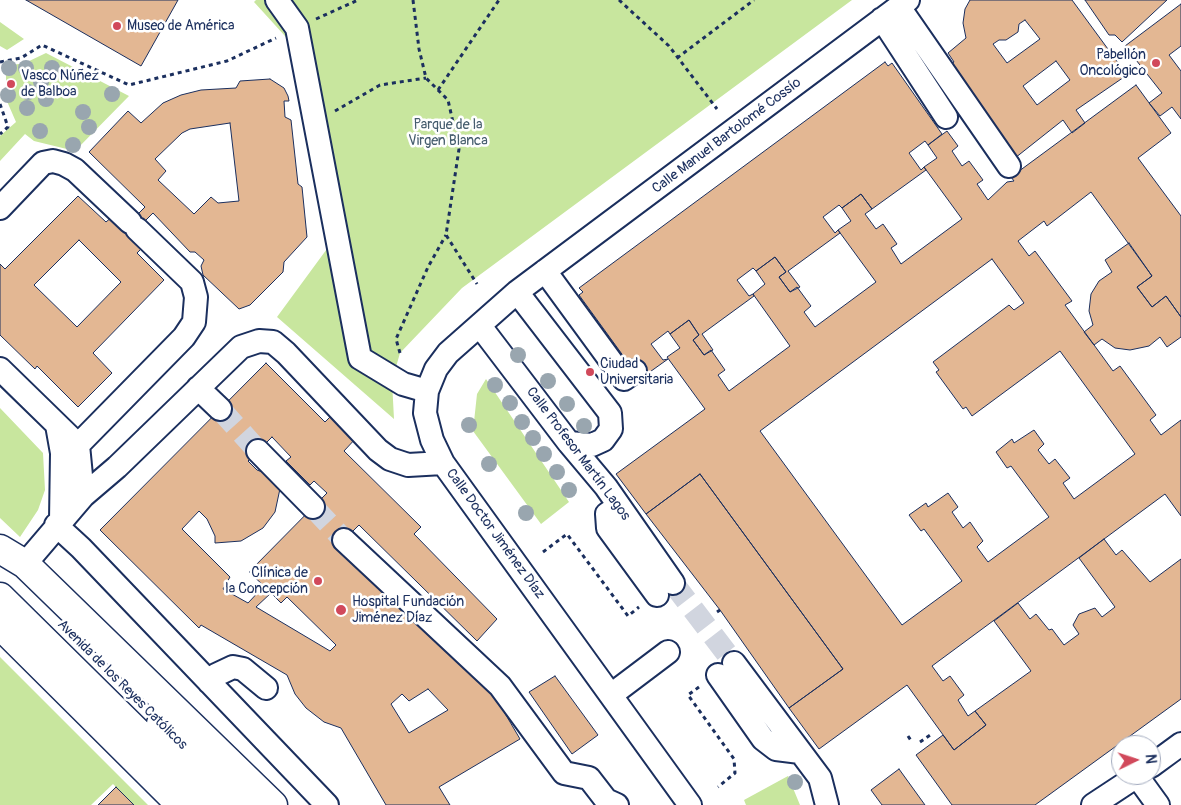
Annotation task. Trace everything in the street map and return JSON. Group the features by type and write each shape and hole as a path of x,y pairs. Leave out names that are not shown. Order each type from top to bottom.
{"main road":[{"path":"0,549 13,564 273,805"},
{"name":"Avenida de los Reyes Católicos","path":"13,564 244,805"},
{"name":"Avenida de los Reyes Católicos","path":"0,597 210,805"},
{"path":"0,626 181,805"}],"street":[{"path":"277,0 297,28 360,358 403,384 427,391"},
{"path":"896,9 946,117"},
{"path":"896,9 1009,166"},
{"name":"Calle Manuel Bartolomé Cossío","path":"545,271 896,9"},
{"path":"0,208 43,163 64,164 75,170 192,282 196,302 194,322 184,337 78,445"},
{"path":"545,271 624,379 635,372"},
{"name":"Calle Doctor Jiménez Díaz","path":"545,271 517,292 448,353 436,369 427,391 425,413 432,440 443,463 690,805"},
{"path":"517,292 610,413 611,429 603,440 592,445 569,443"},
{"name":"Calle Profesor Martín Lagos","path":"480,326 619,506 607,514 608,528 658,594"},
{"path":"13,564 241,347 259,341 273,342 378,450 390,459 408,465 443,463"},
{"path":"0,368 78,445 83,496"},
{"path":"198,388 220,410"},
{"path":"57,425 62,453 58,523 327,805"},
{"path":"258,450 313,507"},
{"path":"344,540 500,686 564,774 589,778 606,800 617,805"},
{"path":"611,695 668,652"},
{"path":"209,682 216,675 233,667 243,669 266,688"},
{"path":"718,674 800,752 844,805"},
{"path":"1161,758 1181,744"},
{"path":"820,778 827,805"},
{"path":"1093,805 1123,785"},
{"path":"1148,785 1158,805"}],"path":[{"path":"0,62 21,58 42,45 129,85 227,61 358,0"},
{"path":"400,353 396,340 428,267 446,235 459,149 448,100 426,78 419,50 413,0"},
{"path":"438,90 500,0"},
{"path":"619,0 669,46 717,109"},
{"path":"677,58 754,0"},
{"path":"315,122 380,85 426,78"},
{"path":"0,104 8,127 0,134"},
{"path":"446,235 477,284"},
{"path":"543,552 567,534 628,616 658,594"},
{"path":"718,674 688,695 734,759 734,773 718,787"},
{"path":"920,742 933,733"},
{"path":"908,736 912,742"}],"green space":[{"name":"Parque de la Virgen Blanca","path":"256,0 852,0 462,288 400,353 392,381 394,419 277,317 332,242 315,69 254,2"},
{"path":"0,22 24,39 7,50 0,46"},
{"path":"46,53 129,96 75,151 34,141 25,134 0,161 0,136 16,122 6,99 6,66 25,63"},
{"path":"486,379 569,502 541,524 473,431 477,394"},
{"path":"0,408 43,453 45,490 38,510 20,537 0,518"},
{"path":"0,657 148,805 134,805 113,784 91,805 0,805"},
{"path":"788,776 800,805 746,805 744,800"}],"building":[{"name":"Museo de América","path":"26,0 178,0 141,66"},
{"path":"970,0 1072,0 1127,75 1076,110 1085,123 1072,133 1063,120 1015,158 948,66 954,62 948,53 966,38 963,23 965,9","holes":["1025,20 1040,39 1007,63 993,44 999,40 1006,40 1018,32 1019,24","1056,61 1070,80 1037,105 1023,86"]},
{"path":"1085,0 1167,0 1122,42 1115,35 1109,35"},
{"name":"Pabellón Oncológico","path":"1181,4 1181,46 1169,55 1181,71 1181,119 1172,107 1160,116 1149,103 1162,93 1125,46"},
{"path":"885,62 888,66 892,63 942,134 928,145 925,141 909,153 921,170 924,167 926,170 872,209 861,194 842,208 839,205 823,217 835,233 838,230 840,233 788,271 800,287 790,292 779,277 786,272 775,257 756,271 753,268 737,280 749,296 753,294 754,296 702,334 713,350 704,355 693,340 699,335 689,320 670,334 668,331 651,344 663,360 668,359 640,379 579,295 583,292 579,288"},
{"path":"270,79 284,88 288,96 289,101 284,101 285,117 291,120 298,184 302,187 307,237 284,262 283,272 250,305 239,309 203,275 201,266 204,260 195,252 190,252 153,213 132,234 144,246 137,253 164,280 93,353 112,373 78,407 37,366 35,369 0,335 0,264 5,269 78,196 106,222 113,216 125,227 145,207 89,152 128,111 141,123 163,103 181,95 201,90 236,88 240,81","holes":["230,123 239,201 218,203 211,197 194,214 158,180 166,171 155,159 182,133 190,129","79,240 121,282 77,327 34,285"]},
{"path":"1136,85 1171,133 1138,158 1181,216 1181,317 1166,296 1152,307 1137,287 1152,276 1091,192 1047,226 1044,221 1018,241 1029,256 1035,251 1072,301 1065,305 1113,371 1120,366 1156,415 1150,420 1161,435 1181,420 1181,516 1165,494 932,666 943,681 950,676 964,695 958,700 968,716 975,711 986,725 954,750 907,685 819,749 789,708 843,669 700,474 646,514 616,474 705,409 667,357 680,348 670,334 689,320 699,335 693,340 704,355 711,350 725,370 718,375 729,391 790,346 753,294 765,284 756,271 775,257 786,272 779,277 790,292 797,287 811,306 804,312 815,327 876,282 838,230 851,221 842,208 861,194 872,209 865,214 876,229 883,224 897,244 891,248 901,264 962,219 924,167 937,158 928,145 947,131 958,146 952,151 962,166 969,161 983,180 977,184 988,200 1007,182 1014,181 1011,177","holes":["992,259 1024,303 1014,310 1009,305 933,362 939,370 936,372 963,409 966,407 972,416 1060,351 1135,454 1074,499 1063,483 1070,478 1055,459 1049,464 1038,450 1044,444 1034,430 1014,443 1012,439 996,452 1007,468 1011,466 1049,517 988,562 977,547 983,541 970,522 963,528 952,512 958,507 948,493 928,507 926,503 909,515 921,531 924,529 962,581 902,625 760,431"]},
{"path":"1129,243 1152,276 1137,287 1152,307 1166,296 1181,317 1181,337 1167,347 1160,337 1149,346 1130,350 1115,348 1102,339 1094,345 1084,332 1093,325 1089,311 1091,294 1099,281 1112,272 1105,260"},
{"name":"Clínica de la Concepción","path":"266,363 325,422 333,414 357,437 344,451 421,527 414,534 497,619 477,641 359,525 340,544 489,686 520,739 439,787 450,805 386,805 341,728 324,722 306,708 295,694 287,675 201,625 199,628 100,530","holes":["272,437 291,457 286,461 310,485 314,481 327,493 249,572 264,586 248,603 223,589 230,577 182,529 199,511 207,519 215,536 215,543 241,541 263,528 275,512 281,484 275,477 257,470 248,461","271,593 281,603 287,597 336,645 330,651 256,607","428,689 448,710 409,733 391,704 402,694 409,701"]},
{"path":"700,474 843,669 789,708 720,610 646,514"},
{"path":"1104,539 1116,555 1122,550 1150,582 1181,559 1181,699 1131,735 1111,735 1111,750 1035,805 952,805 916,755 943,735 954,750 986,725 975,711 1031,671 994,621 1018,603 1030,619 1036,614 1049,630 1052,629 1064,645 1079,634 1073,625 1079,614 1095,608 1102,617 1115,607 1079,558"},
{"path":"555,676 598,735 572,754 529,692"},
{"path":"899,769 925,805 882,805 871,790"},
{"path":"116,787 134,805 98,805"}],"tunnel":[{"path":"220,409 258,451"},
{"path":"313,507 344,540"},
{"path":"673,583 734,663"}],"place":[{"name":"Museo de América","path":"117,26"},
{"name":"Pabellón Oncológico","path":"1156,63"},
{"name":"Vasco Núñez de Balboa","path":"11,84"},
{"name":"Ciudad Universitaria","path":"590,372"},
{"name":"Clínica de la Concepción","path":"318,581"},
{"name":"Hospital Fundación Jiménez Díaz","path":"341,610"}]}
